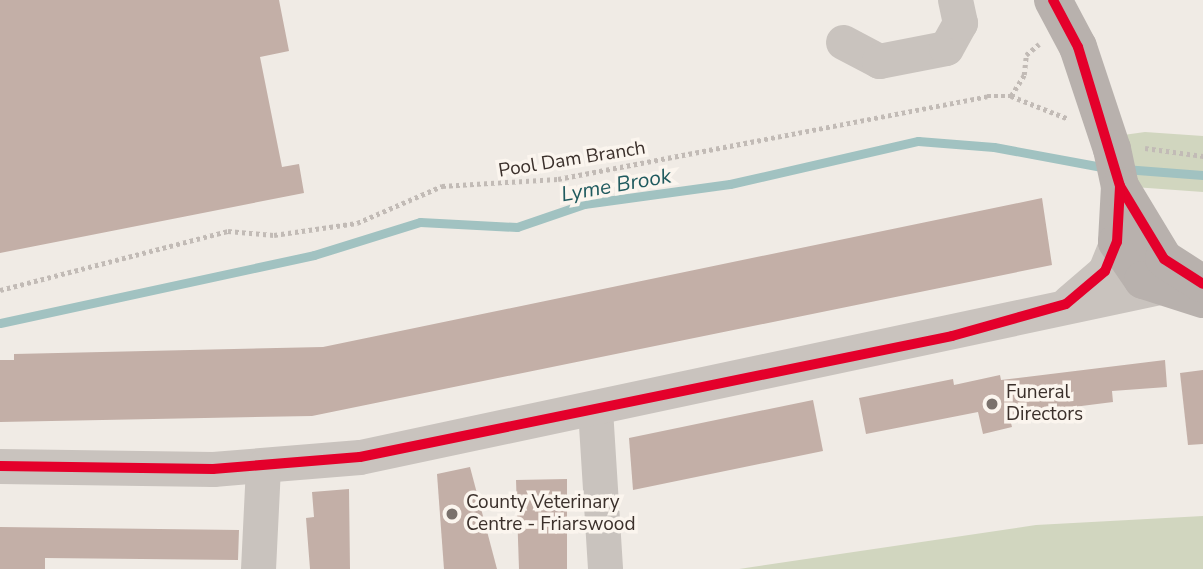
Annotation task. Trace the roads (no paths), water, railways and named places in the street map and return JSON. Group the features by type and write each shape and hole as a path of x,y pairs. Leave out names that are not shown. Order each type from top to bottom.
{"main road":[{"path":"1059,11 1111,143 1120,186 1117,242 1155,288 1203,299"},
{"path":"1120,186 1164,259 1203,284"}],"street":[{"path":"844,42 878,61 946,48 960,23 955,0"},
{"path":"1066,304 1105,271 1117,242"},
{"path":"0,466 263,466 360,457 952,336 1066,304 1155,288"},
{"path":"595,409 605,569"},
{"path":"258,569 263,466"}],"waterway":[{"name":"Lyme Brook","path":"0,323 314,255 420,222 517,227 584,204 730,184 918,141 994,147 1107,168"},
{"name":"Lyme Brook","path":"1124,169 1203,175"}],"place":[{"name":"Funeral Directors","path":"992,404"},
{"name":"County Veterinary Centre - Friarswood","path":"452,514"}]}
